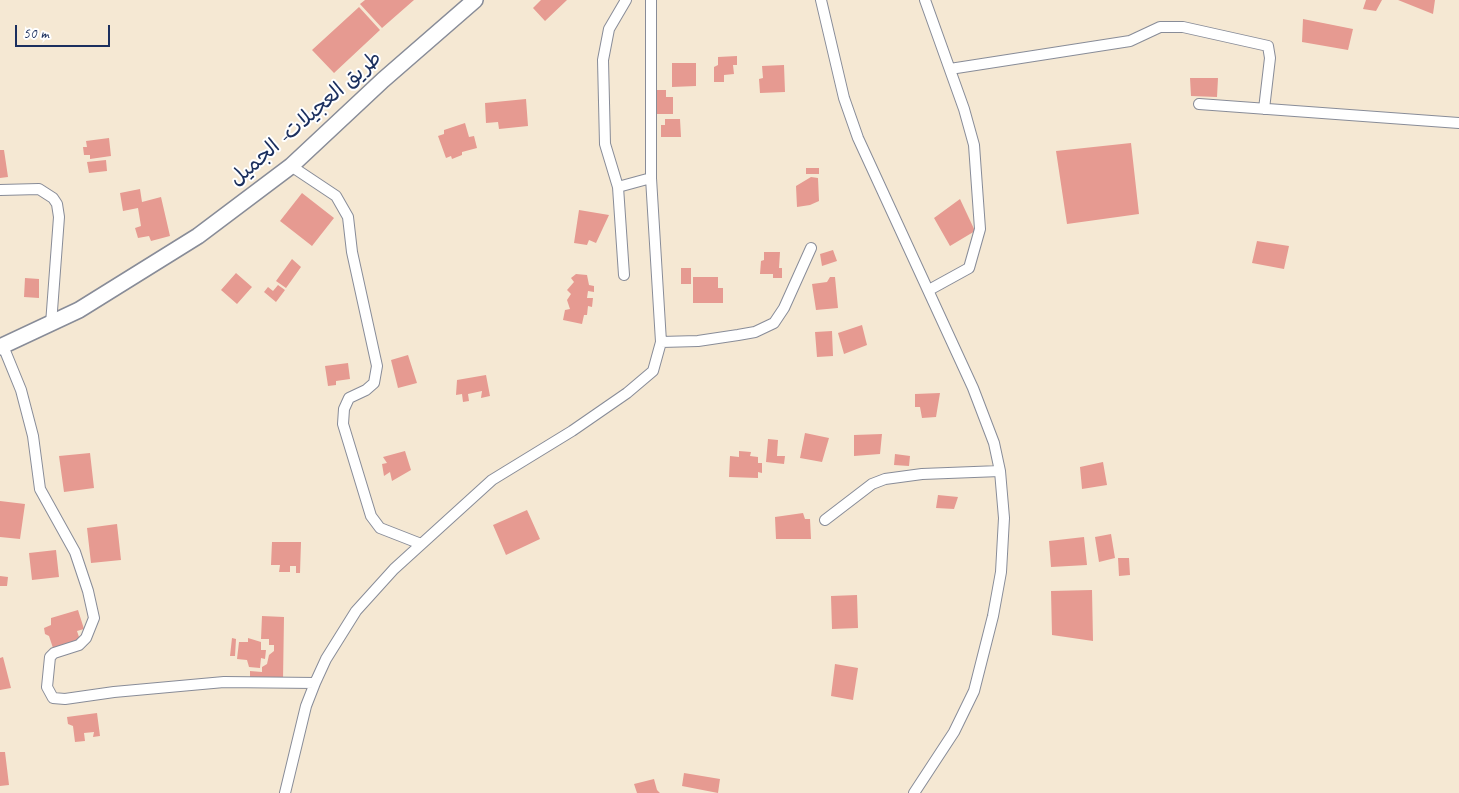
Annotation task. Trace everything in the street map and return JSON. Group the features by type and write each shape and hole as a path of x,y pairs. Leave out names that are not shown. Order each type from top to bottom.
{"main road":[{"name":"طريق العجيلات- الجميل","path":"1,347 79,310 198,236 290,166 376,86 475,0"}],"street":[{"path":"624,275 618,187 605,144 603,60 609,29 626,0"},
{"path":"285,793 306,706 326,659 356,611 394,569 492,480 572,432 650,376 657,362 661,342 652,178 651,0"},
{"path":"821,0 844,98 858,138 973,388 994,443 1000,470 1004,518 1001,572 993,616 974,691 954,732 914,793"},
{"path":"925,0 950,69 974,145 980,229 969,268 929,290"},
{"path":"950,69 1130,41 1160,27 1183,27 1268,46 1270,58 1264,109"},
{"path":"1198,104 1459,123"},
{"path":"290,166 336,196 348,218 352,252 377,366 374,383 366,390 349,398 344,409 343,424 370,516 380,528 421,544"},
{"path":"618,187 652,178"},
{"path":"0,190 39,189 53,198 57,204 59,217 50,324"},
{"path":"661,342 698,341 738,335 755,332 774,323 784,308 811,248"},
{"path":"1,347 21,390 33,436 40,489 75,552 88,590 94,618 86,638 79,645 54,653 50,657 47,686 53,698 65,699 114,692 224,682 315,683"},
{"path":"825,520 872,484 886,479 922,474 1000,470"}],"building":[{"path":"365,0 414,0 382,28 360,4"},
{"path":"541,0 567,0 545,21 533,8"},
{"path":"1366,0 1382,0 1376,11 1363,9"},
{"path":"1398,0 1435,0 1433,14"},
{"path":"359,7 380,30 334,73 312,50"},
{"path":"1303,19 1353,29 1348,50 1302,42"},
{"path":"737,56 737,65 733,65 734,74 724,75 724,82 714,82 714,67 718,65 718,57"},
{"path":"672,63 696,63 696,86 672,87"},
{"path":"784,65 785,92 760,93 759,79 763,78 762,66"},
{"path":"1190,78 1218,78 1217,97 1191,96"},
{"path":"657,90 666,90 666,97 673,97 673,114 657,114"},
{"path":"526,99 528,126 499,129 498,122 486,123 485,103"},
{"path":"665,119 680,119 681,137 661,137 661,125 665,125"},
{"path":"465,123 469,137 474,136 477,148 462,152 462,155 452,159 451,156 446,158 438,136 444,134 444,130"},
{"path":"109,138 111,156 90,159 90,155 84,155 83,147 87,147 86,141"},
{"path":"1131,143 1139,214 1067,224 1056,151"},
{"path":"0,150 4,150 8,177 0,178"},
{"path":"106,160 107,171 89,173 87,162"},
{"path":"806,168 819,168 819,174 806,174"},
{"path":"811,177 818,178 819,201 797,207 796,186"},
{"path":"140,189 142,202 161,197 170,236 151,241 149,236 138,238 135,228 141,226 138,208 123,211 120,193"},
{"path":"302,193 334,218 312,246 280,221"},
{"path":"960,199 975,231 950,246 934,218"},
{"path":"579,210 609,215 596,243 589,240 587,245 574,243"},
{"path":"1257,241 1289,246 1284,269 1252,263"},
{"path":"833,250 837,261 822,266 820,254"},
{"path":"764,252 780,252 779,268 782,268 782,278 773,278 773,274 760,274"},
{"path":"292,259 301,267 286,288 276,281"},
{"path":"681,268 691,268 691,284 681,284"},
{"path":"236,273 252,287 237,304 221,290"},
{"path":"576,274 587,275 589,285 594,286 594,292 588,291 587,298 593,298 592,307 588,306 587,315 584,315 582,324 563,320 565,310 570,309 567,300 571,294 567,290 574,282 571,278"},
{"path":"693,277 718,277 718,288 723,288 723,303 693,303"},
{"path":"830,277 835,277 838,308 816,310 812,284 827,282"},
{"path":"25,278 39,279 39,298 24,297"},
{"path":"278,285 285,290 276,302 264,292 268,287 273,291"},
{"path":"862,325 867,345 844,354 838,333"},
{"path":"832,331 833,356 817,357 815,332"},
{"path":"408,355 417,383 398,388 391,360"},
{"path":"348,363 350,379 336,381 336,385 328,386 325,366"},
{"path":"486,375 490,396 481,398 482,391 468,394 469,401 463,402 462,394 456,395 457,380"},
{"path":"940,393 936,417 922,418 920,407 915,407 915,394"},
{"path":"805,433 829,438 822,462 800,458"},
{"path":"882,434 880,454 854,456 854,435"},
{"path":"768,439 778,440 777,456 785,456 784,464 766,462"},
{"path":"405,451 411,470 392,481 390,472 384,476 382,464 387,463 383,457"},
{"path":"739,451 751,452 750,456 758,457 758,463 762,463 762,473 758,472 758,478 729,477 730,456 739,457"},
{"path":"90,453 94,488 64,492 59,456"},
{"path":"895,454 910,456 909,466 894,465"},
{"path":"1103,462 1107,485 1082,489 1080,467"},
{"path":"938,495 958,497 954,509 936,508"},
{"path":"0,501 25,504 20,539 0,537"},
{"path":"527,510 540,539 506,555 493,525"},
{"path":"803,513 805,519 810,519 811,539 776,539 775,517"},
{"path":"117,524 121,560 91,563 87,528"},
{"path":"1111,534 1115,558 1099,562 1095,537"},
{"path":"1084,537 1087,565 1051,567 1049,541"},
{"path":"272,542 301,542 300,573 296,573 296,566 290,566 290,572 279,572 280,565 271,565"},
{"path":"56,550 59,577 32,580 29,553"},
{"path":"1118,558 1129,558 1130,575 1119,576"},
{"path":"0,576 8,577 7,586 0,586"},
{"path":"1092,590 1093,641 1052,635 1051,591"},
{"path":"857,595 858,628 832,629 831,596"},
{"path":"78,610 84,629 77,631 80,640 53,648 49,636 45,634 44,628 51,625 51,618"},
{"path":"262,616 284,617 283,680 250,679 250,671 262,672 262,667 267,664 269,655 274,651 274,645 269,645 269,639 261,639"},
{"path":"232,638 236,639 235,656 230,656"},
{"path":"248,638 261,642 261,650 266,650 265,659 261,658 260,668 249,667 247,660 237,659 239,642 248,642"},
{"path":"3,657 11,688 0,690 0,658"},
{"path":"835,664 858,668 853,700 831,696"},
{"path":"97,713 100,736 93,737 94,732 84,733 85,741 75,742 73,726 68,724 67,717"},
{"path":"0,752 5,752 9,785 0,786"},
{"path":"684,773 720,779 718,793 682,786"},
{"path":"654,779 657,790 660,793 637,793 634,784"}]}
